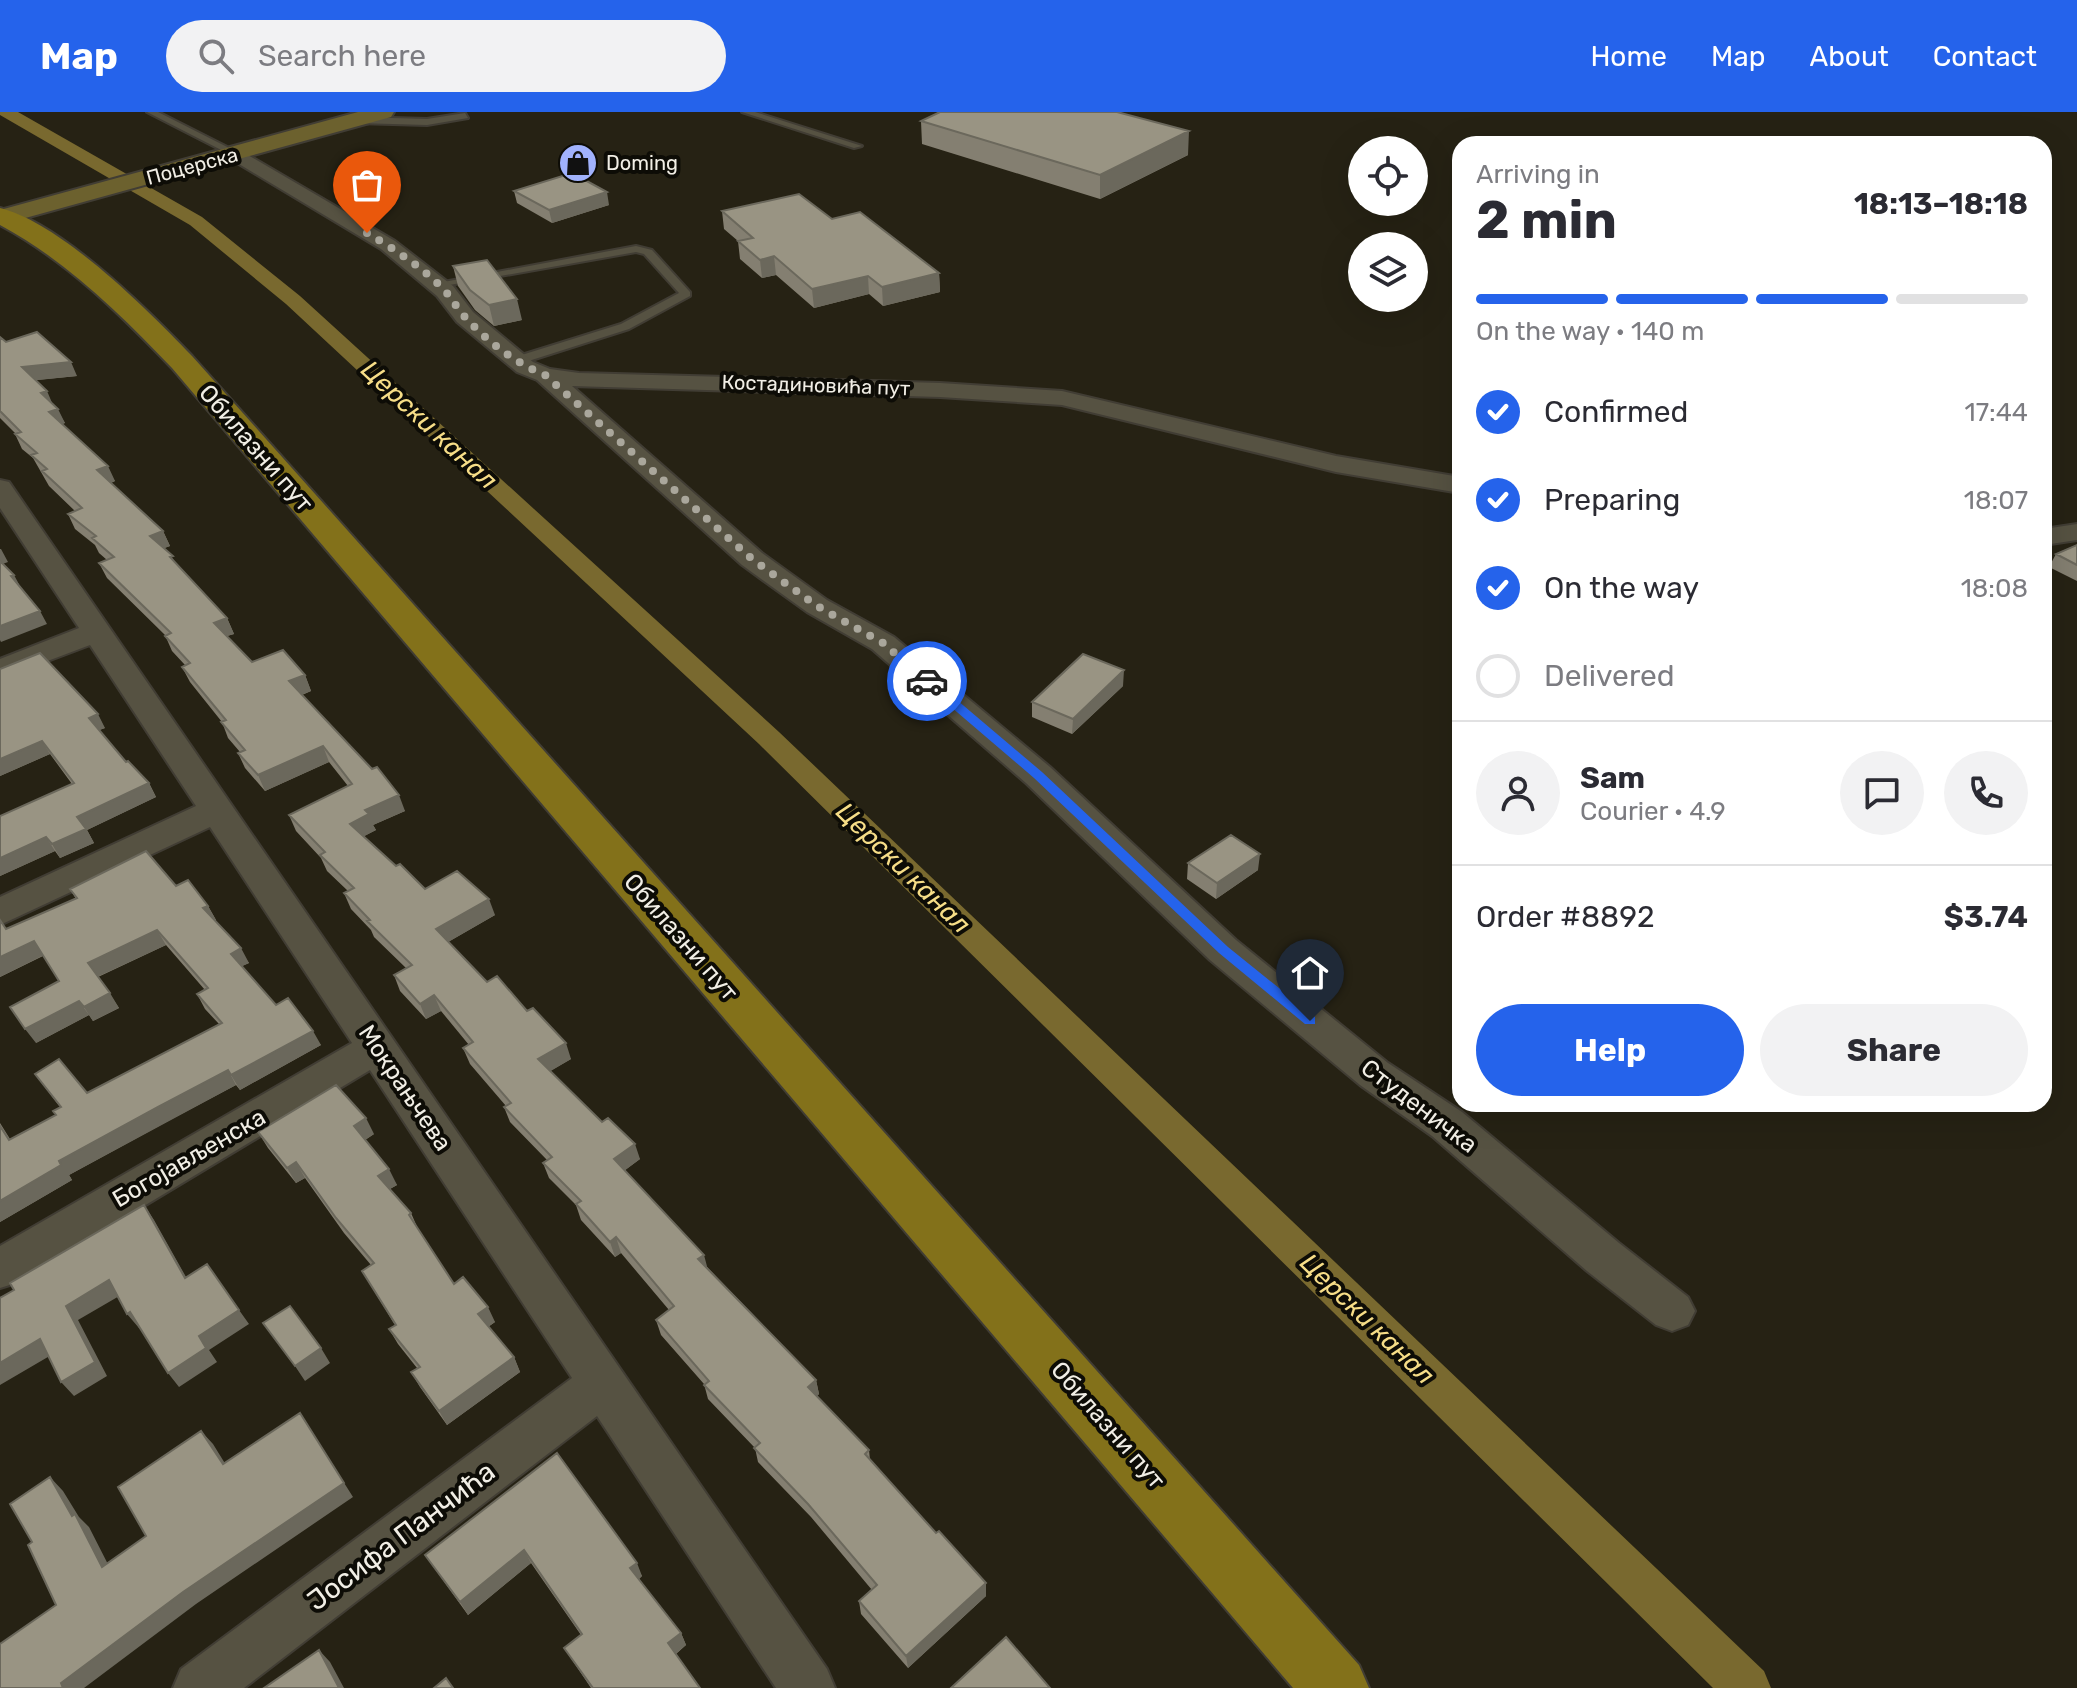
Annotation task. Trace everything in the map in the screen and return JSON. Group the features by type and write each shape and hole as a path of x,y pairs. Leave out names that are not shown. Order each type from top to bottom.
{"main road":[{"name":"Поцерска","path":"1,222 383,112"},
{"name":"Обилазни пут","path":"1,222 65,256 118,298 182,362 1336,1688"}],"street":[{"path":"236,154 388,245 438,284 465,317 531,368"},
{"name":"Костадиновића пут","path":"531,368 579,380 780,384 1032,395 1089,404 1336,464 1452,484"},
{"name":"Студеничка","path":"531,368 752,559 817,606 883,643 1038,775 1223,950 1374,1074 1447,1124 1603,1257 1672,1311"},
{"name":"Мокрањчева","path":"0,488 808,1688"},
{"path":"2052,536 2077,532"},
{"path":"0,670 96,632"},
{"path":"0,912 219,809"},
{"name":"Богојављенска","path":"0,1269 377,1047"},
{"name":"Јосифа Панчића","path":"200,1688 602,1384"}],"lane":[{"path":"151,112 236,154"},
{"path":"746,112 857,146"},
{"path":"357,120 427,122 465,116"},
{"path":"438,284 636,249 648,252 686,294 657,314 531,368"}],"building":[{"path":"940,112 1117,112 1189,131 1100,175 921,121"},
{"path":"572,173 607,192 549,210 514,191"},
{"path":"799,194 832,219 860,212 939,273 882,287 868,276 812,289 774,256 760,260 738,241 753,238 722,211"},
{"path":"487,260 517,299 489,305 470,290 453,266"},
{"path":"37,332 71,362 22,367 47,391 41,393 58,409 49,412 108,466 97,470 163,531 150,536 173,556 170,557 227,618 214,623 252,662 283,650 305,675 289,681 372,769 377,767 399,795 365,810 369,814 350,824 396,866 400,864 425,889 457,871 489,899 436,929 487,982 497,976 527,1011 533,1008 566,1043 538,1059 602,1122 608,1118 635,1144 614,1159 704,1255 698,1259 816,1380 808,1387 869,1450 865,1454 936,1533 939,1531 986,1583 906,1656 859,1601 877,1585 808,1504 754,1448 760,1443 704,1385 709,1381 656,1320 674,1306 616,1237 610,1242 576,1204 581,1201 543,1163 552,1157 504,1107 511,1103 463,1048 473,1042 434,995 420,1004 394,975 412,965 367,921 370,920 344,893 354,888 320,855 325,852 289,815 352,784 323,746 258,775 238,753 245,750 221,722 226,720 182,667 190,663 165,636 171,633 99,563 114,557 92,538 96,536 68,514 82,508 42,471 47,469 31,455 37,453 15,434 21,432 0,411 0,337 6,342"},
{"path":"2077,545 2077,565 2056,554"},
{"path":"0,561 40,611 0,626"},
{"path":"40,653 98,714 89,718 126,762 149,783 77,817 86,829 52,844 46,837 0,858 0,816 74,783 42,741 0,759 0,669"},
{"path":"1083,654 1124,670 1073,719 1032,702"},
{"path":"1231,835 1260,854 1217,883 1188,863"},
{"path":"146,851 176,886 188,880 208,906 203,908 241,948 231,954 276,1005 288,998 313,1031 231,1075 228,1070 158,1107 59,1161 61,1165 0,1201 0,1126 9,1140 56,1115 53,1111 61,1107 35,1074 59,1059 87,1093 222,1023 197,994 208,988 157,930 88,963 110,993 84,1007 79,1001 25,1029 10,1007 59,981 34,941 0,957 0,920 6,929 77,898 70,889"},
{"path":"336,1085 366,1118 354,1126 389,1169 378,1176 411,1213 409,1215 454,1284 463,1277 488,1307 478,1314 514,1357 439,1411 411,1372 420,1367 389,1329 396,1325 362,1271 374,1263 336,1218 296,1162 287,1168 258,1132"},
{"path":"144,1205 185,1278 207,1264 239,1310 199,1336 206,1348 168,1373 130,1312 127,1314 109,1280 66,1306 95,1362 61,1382 40,1339 0,1363 0,1298 14,1290 10,1283"},
{"path":"290,1306 321,1348 295,1366 263,1323"},
{"path":"300,1413 344,1483 183,1592 61,1683 63,1688 0,1688 0,1644 56,1605 28,1545 32,1542 10,1504 50,1477 72,1516 75,1514 102,1567 146,1536 118,1487 201,1431 223,1464"},
{"path":"557,1453 637,1563 630,1568 681,1633 668,1643 700,1688 593,1688 564,1648 582,1634 524,1550 460,1602 425,1555"},
{"path":"1006,1637 1050,1688 951,1688"},
{"path":"319,1650 339,1688 264,1688"},
{"path":"446,1678 453,1688 434,1688"}],"waterway":[{"name":"Церски канал","path":"6,112 196,221 293,300 769,738 1747,1688"}],"way so far":[{"path":"367,233 388,245 445,291 465,317 500,349 525,367 545,375 752,559 817,606 883,643 927,681"}],"place":[{"name":"Doming","path":"578,163"}],"route":[{"path":"927,681 1038,775 1223,950 1310,1021"}]}
